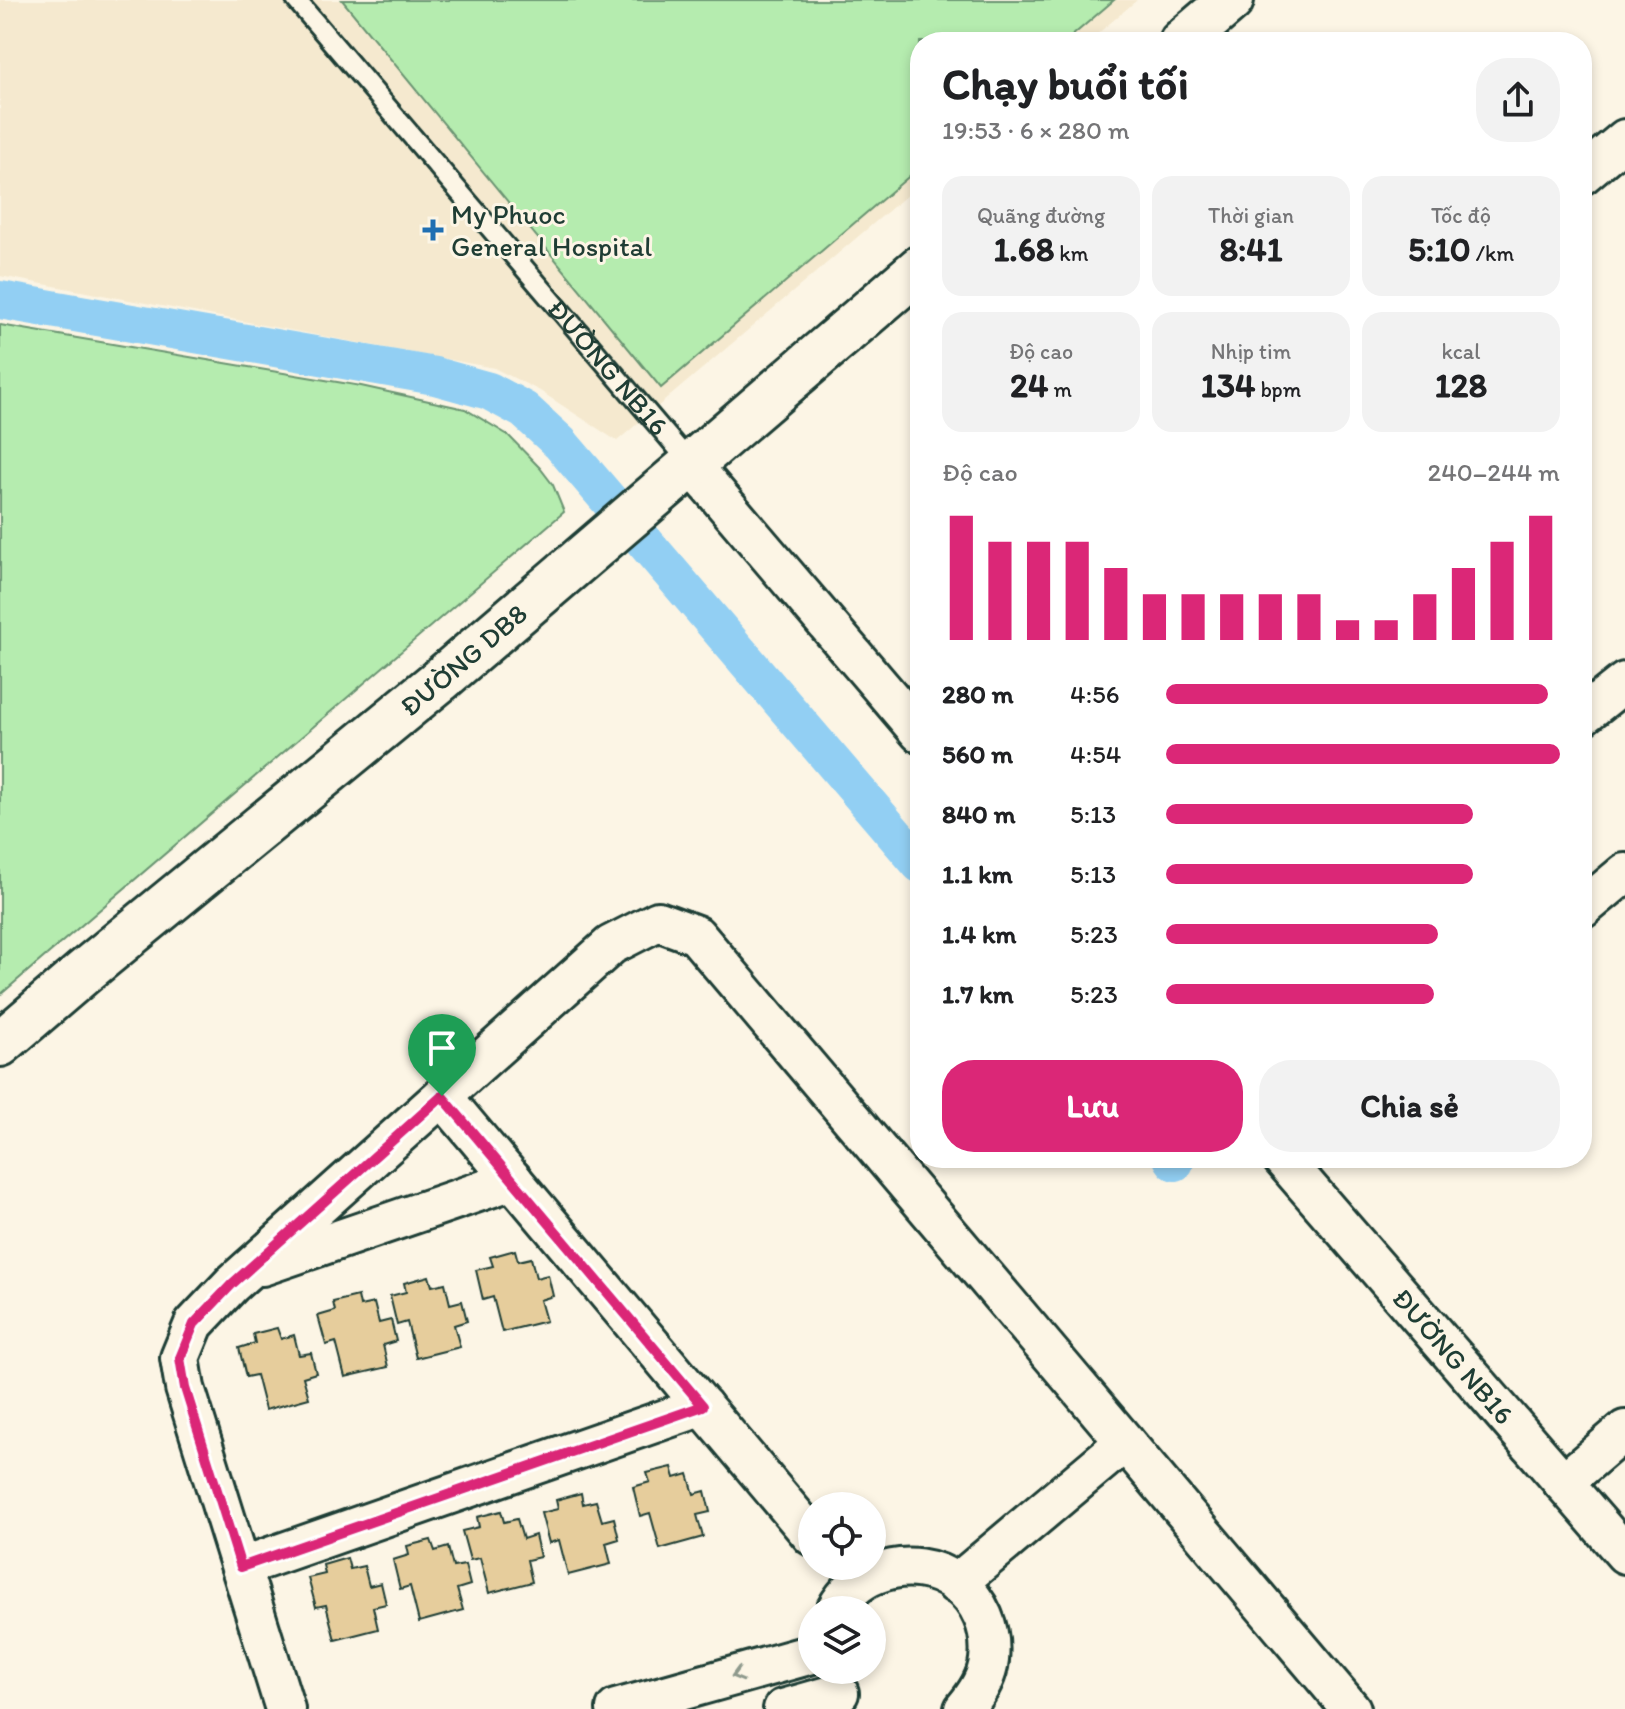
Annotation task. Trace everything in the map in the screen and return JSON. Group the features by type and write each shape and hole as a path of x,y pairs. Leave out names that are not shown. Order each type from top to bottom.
{"street":[{"path":"1194,32 1231,0"},
{"path":"1592,167 1625,139"},
{"name":"ĐƯỜNG DB8","path":"0,1044 440,680 910,277"},
{"name":"ĐƯỜNG NB16","path":"691,464 910,721"},
{"path":"1592,708 1625,682"},
{"path":"1592,901 1625,873"},
{"path":"285,1709 185,1388 180,1358 194,1324 232,1284 611,945 658,921 696,935 1351,1709"},
{"path":"442,1096 798,1519"},
{"name":"ĐƯỜNG NB16","path":"1293,1168 1625,1554"},
{"path":"247,1271 513,1180"},
{"path":"241,1567 703,1406"},
{"path":"1563,1483 1625,1430"},
{"path":"956,1584 1125,1442"},
{"path":"843,1588 891,1568 919,1567 946,1576 966,1591 982,1612 989,1637 989,1663 975,1705"},
{"path":"616,1709 798,1658"},
{"path":"783,1709 841,1691"}],"lane":[{"name":"ĐƯỜNG NB16","path":"296,0 691,464"}],"shaded area":[{"name":"My Phuoc General Hospital","path":"0,0 1137,0 1100,32 910,32 910,192 617,441 540,391 494,368 0,276"}],"green space":[{"path":"342,0 1114,0 1077,32 910,32 910,176 661,388"},
{"path":"0,325 361,386 465,409 508,435 540,468 553,485 564,512 0,995"}],"building":[{"path":"515,1250 518,1261 531,1258 536,1278 548,1275 553,1296 540,1300 546,1321 502,1332 493,1297 483,1300 476,1270 493,1266 490,1257"},
{"path":"429,1276 432,1286 445,1283 450,1304 462,1301 467,1321 454,1325 460,1347 416,1358 407,1322 397,1325 390,1296 406,1292 404,1283"},
{"path":"358,1296 360,1306 374,1303 379,1323 391,1320 396,1341 383,1345 388,1367 345,1377 336,1342 326,1345 318,1316 335,1311 333,1302"},
{"path":"277,1328 281,1339 294,1335 299,1355 311,1353 316,1373 303,1377 309,1398 265,1410 256,1375 246,1377 239,1348 255,1343 253,1334"},
{"path":"672,1467 675,1478 688,1474 694,1494 705,1491 710,1512 697,1515 703,1537 660,1549 650,1513 640,1516 633,1487 650,1482 647,1473"},
{"path":"581,1493 583,1504 596,1501 602,1521 614,1518 619,1539 606,1543 611,1564 568,1575 559,1540 549,1543 541,1513 558,1509 556,1500"},
{"path":"501,1511 504,1522 517,1519 523,1539 535,1535 540,1557 527,1560 532,1582 489,1593 480,1558 470,1560 462,1531 479,1527 477,1517"},
{"path":"431,1540 435,1551 448,1547 453,1567 465,1565 470,1585 457,1589 463,1610 419,1622 410,1586 400,1589 393,1560 409,1555 407,1546"},
{"path":"347,1558 350,1569 364,1566 369,1586 381,1583 386,1604 373,1607 378,1629 335,1640 326,1605 316,1607 308,1578 325,1574 323,1565"}],"waterway":[{"path":"0,300 435,376 489,391 524,410 560,443 910,852"}],"place":[{"name":"My Phuoc General Hospital","path":"433,230"}],"route":[{"path":"442,1096 703,1406 241,1567 185,1388 180,1358 194,1324 232,1284 442,1096"}]}
